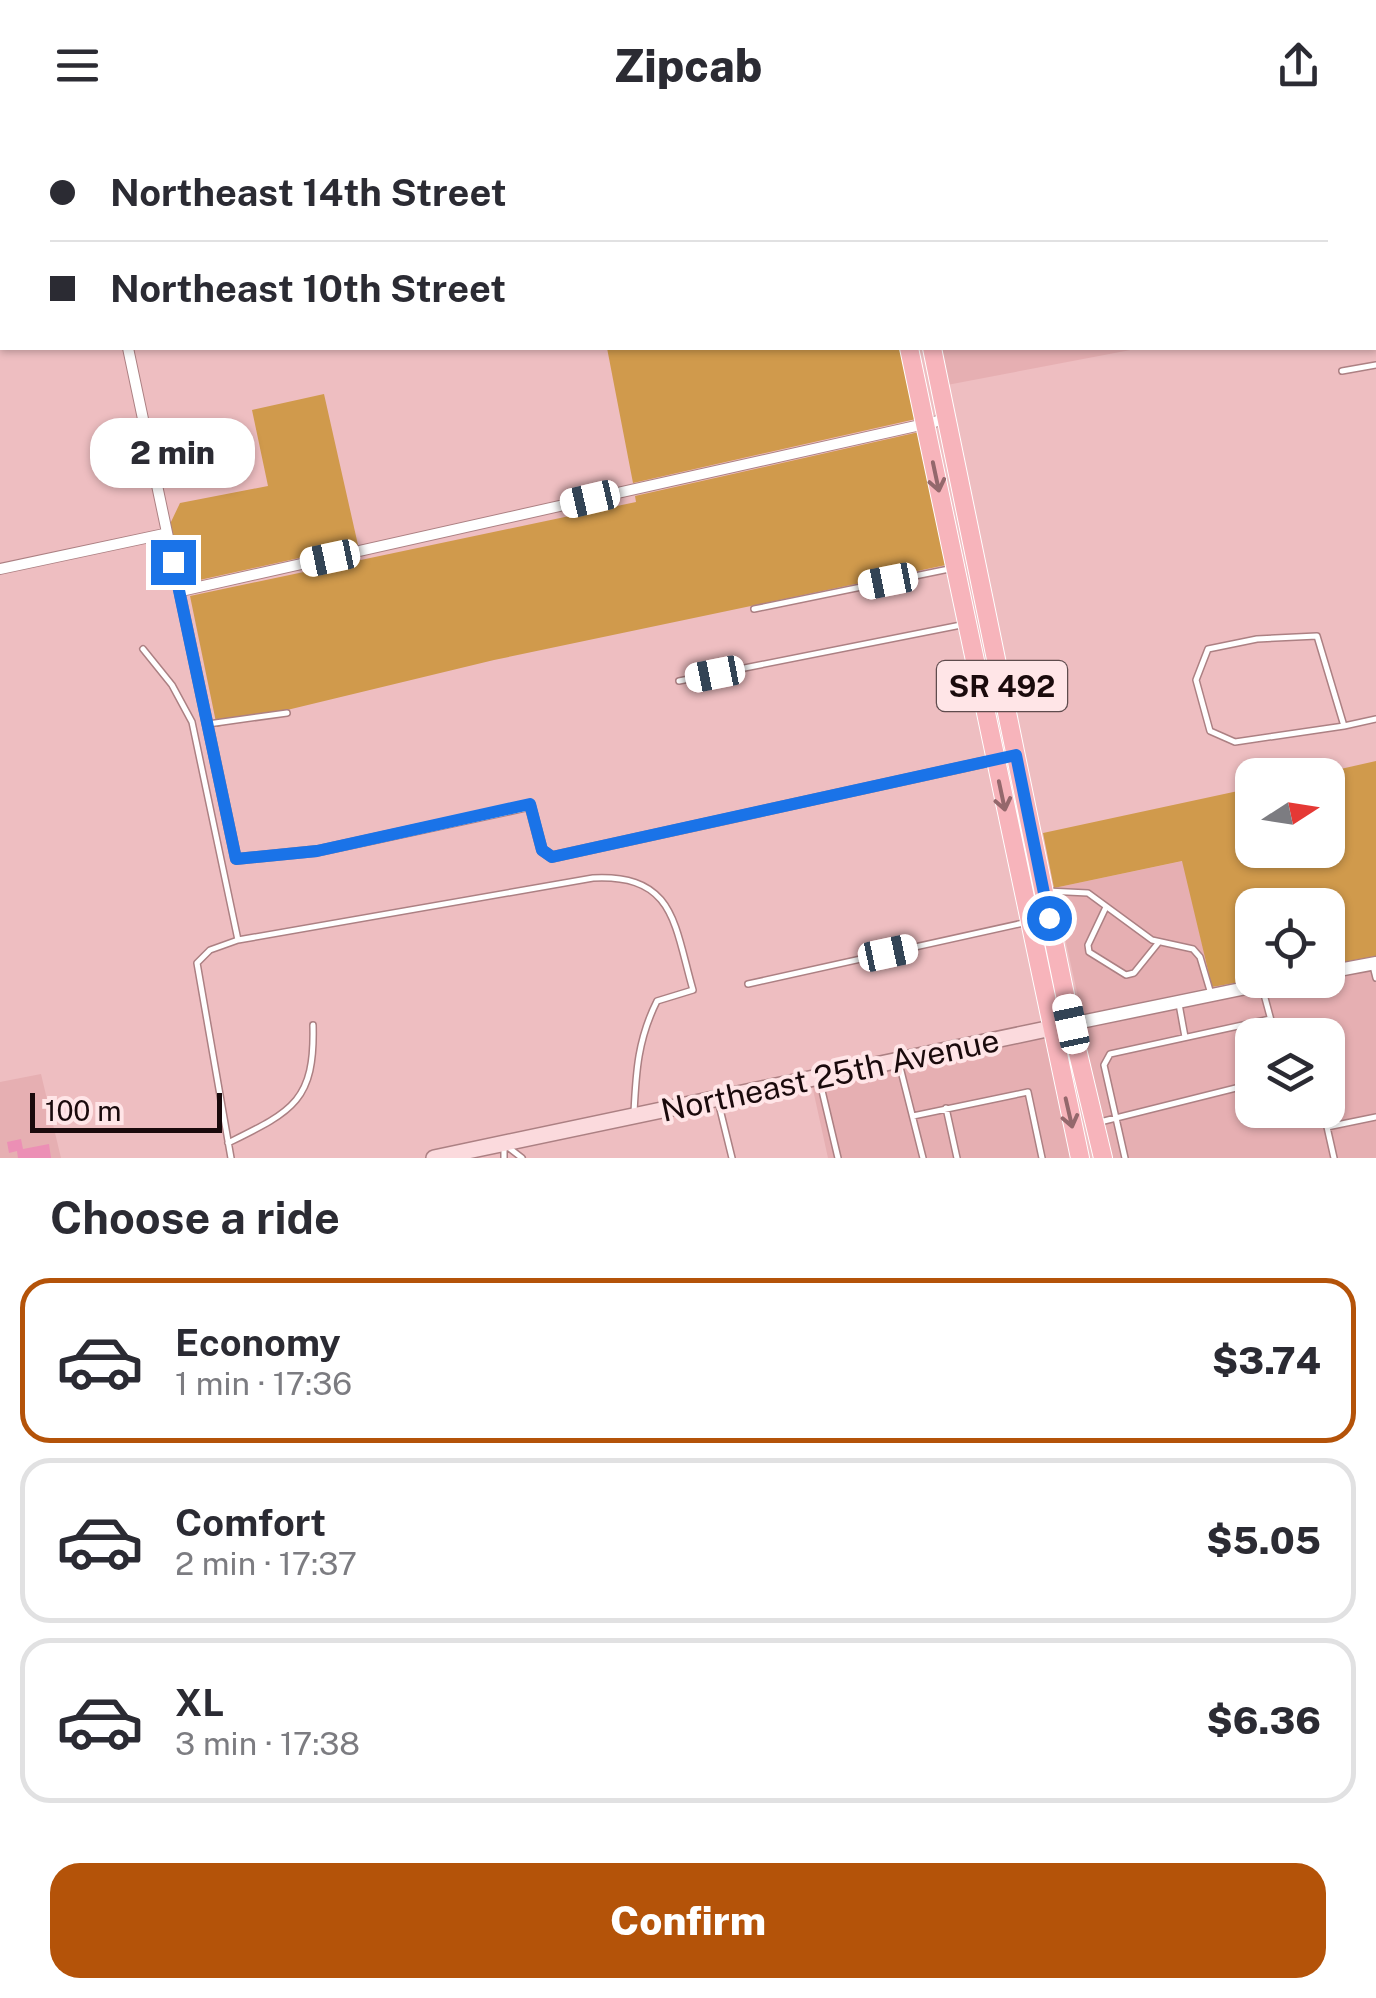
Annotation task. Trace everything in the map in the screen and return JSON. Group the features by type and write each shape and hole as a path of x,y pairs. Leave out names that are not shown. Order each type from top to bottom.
{"main road":[{"name":"SR 492","path":"909,350 1080,1158"},
{"name":"SR 492","path":"932,350 1071,1024 1103,1158"},
{"name":"Northeast 25th Avenue","path":"434,1158 504,1151 634,1116 1071,1024"}],"street":[{"path":"128,350 164,534 181,591 236,859 317,851 530,804 542,850 552,857 1016,755"},
{"path":"181,591 947,419"},
{"path":"0,569 164,534"},
{"path":"1345,969 1374,963"},
{"name":"Northeast 25th Avenue","path":"1071,1024 1235,989"}],"lane":[{"path":"1342,371 1376,365"},
{"path":"754,609 976,563"},
{"path":"679,681 988,620"},
{"path":"1344,726 1317,636 1258,639 1208,649 1196,680 1210,731 1235,742 1344,726 1376,719"},
{"path":"143,649 172,685 192,722 238,940"},
{"path":"208,724 287,713"},
{"path":"231,1158 197,963 210,950 238,940 389,911 629,876 660,896 675,928 694,990 657,1002 644,1026 636,1053 634,1116"},
{"path":"1044,891 1088,893 1160,942 1193,949 1200,957 1210,994"},
{"path":"1106,907 1088,945 1090,952 1126,975 1134,973 1160,942"},
{"path":"748,984 1049,918"},
{"path":"1374,963 1376,978"},
{"path":"1178,1001 1185,1038"},
{"path":"228,1143 301,1098 314,1062 313,1025"},
{"path":"1125,1158 1104,1065 1110,1054 1235,1027"},
{"path":"898,1060 923,1158"},
{"path":"819,1077 838,1158"},
{"path":"1095,1124 1235,1088"},
{"path":"913,1116 1028,1092 1042,1158"},
{"path":"717,1098 732,1158"},
{"path":"946,1108 958,1158"},
{"path":"1334,1158 1328,1127 1376,1116"},
{"path":"504,1151 522,1158"}],"shaded area":[{"path":"607,350 901,350 916,419 633,483"},
{"path":"939,350 1131,350 947,385"},
{"path":"324,394 358,545 186,583 170,524 180,503 268,486 252,410"},
{"path":"919,432 946,565 494,660 217,727 190,596 636,502 635,496"},
{"path":"1376,761 1376,956 1345,962 1345,888 1235,888 1235,983 1212,987 1182,861 1054,888 1043,833 1235,792 1235,868 1345,868 1345,768"},
{"path":"1183,861 1212,987 1082,1015 1054,888"},
{"path":"1376,969 1376,1158 1112,1158 1080,1029 1235,998 1345,998 1345,975"},
{"path":"1044,1036 1072,1158 828,1158 812,1085"},
{"path":"41,1074 61,1158 0,1158 0,1082"}],"building":[{"path":"21,1139 23,1149 49,1144 51,1158 18,1158 17,1151 9,1153 7,1142"}],"route":[{"path":"173,562 236,859 317,851 530,804 542,850 552,857 1016,755 1049,918"}]}
